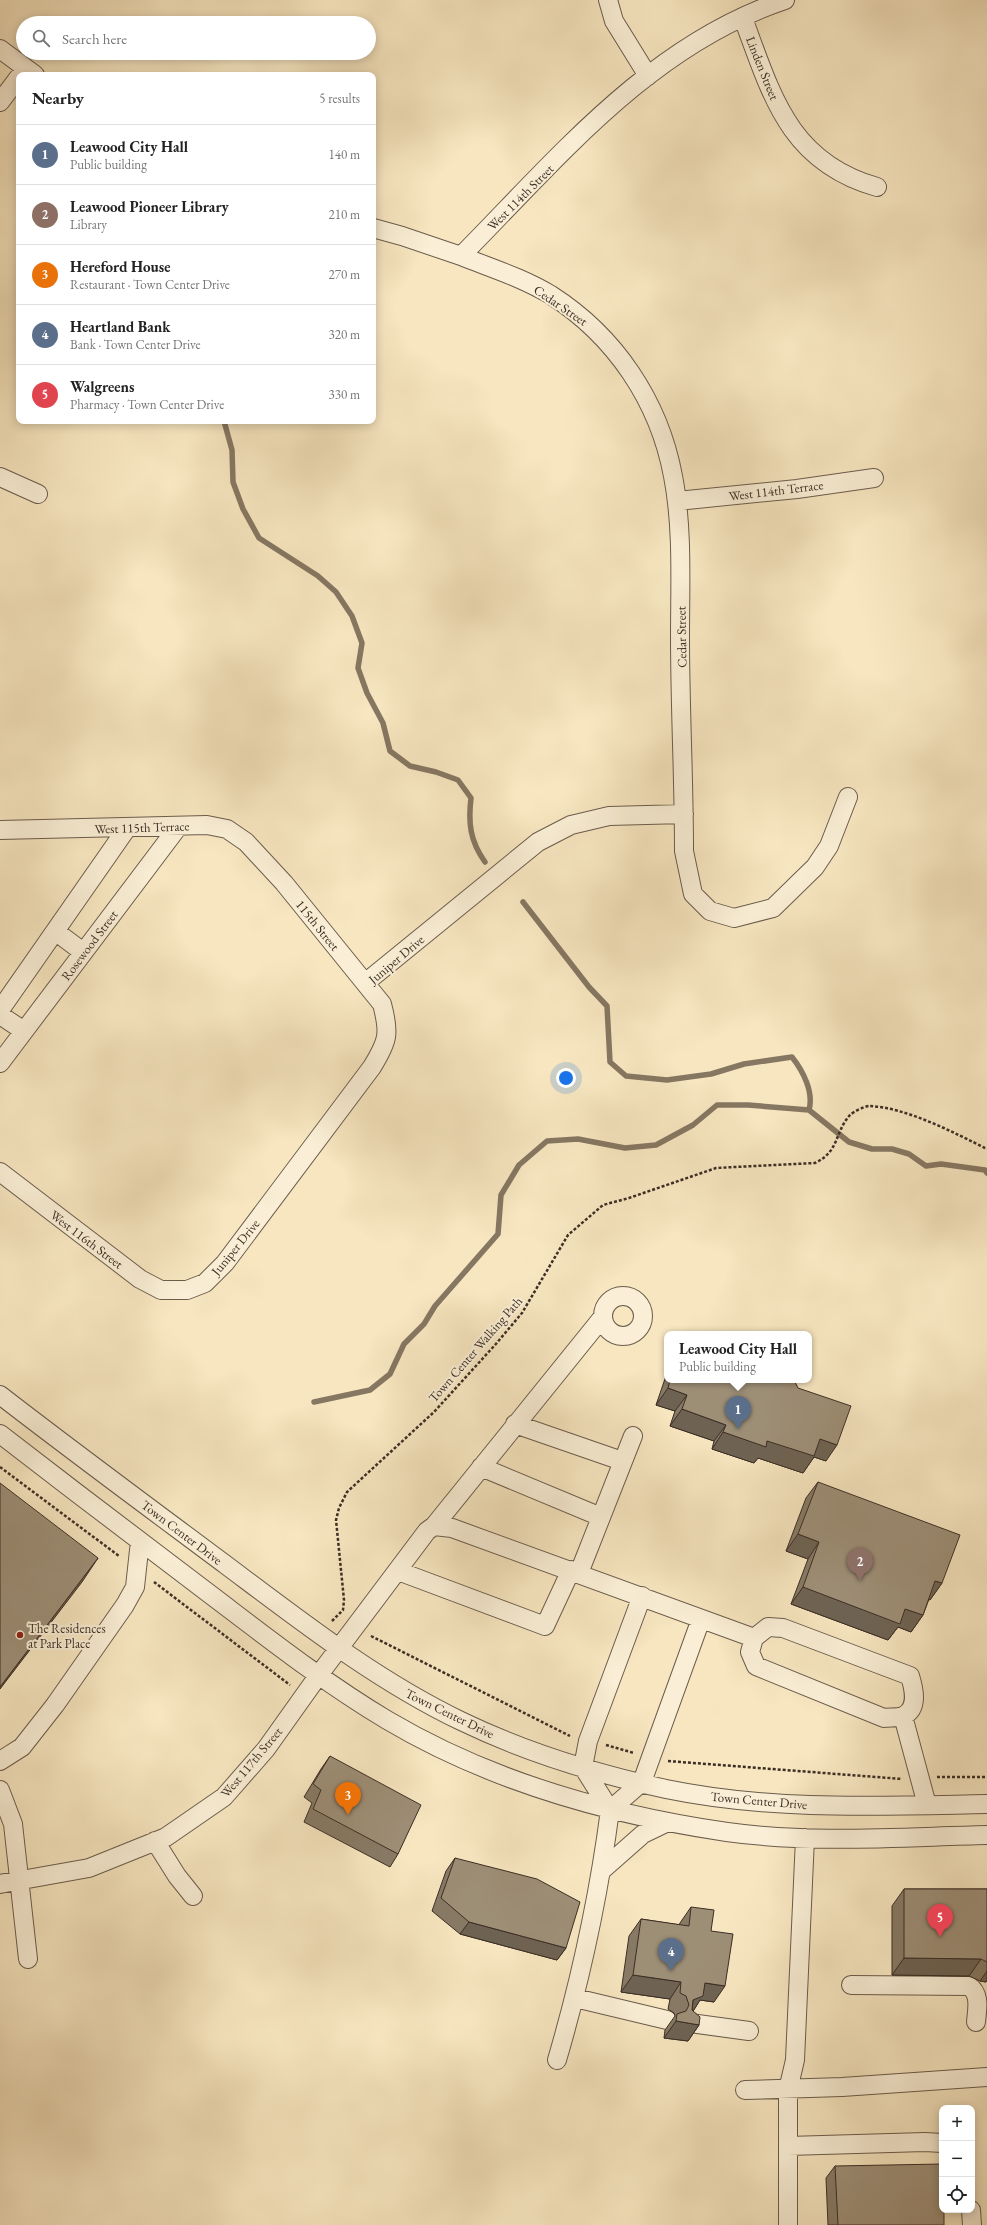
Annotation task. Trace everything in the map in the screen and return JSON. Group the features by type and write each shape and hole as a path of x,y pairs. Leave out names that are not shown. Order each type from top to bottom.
{"street":[{"path":"608,0 614,21 648,76"},
{"name":"West 114th Street","path":"461,256 611,105 690,44 743,18 785,0"},
{"name":"Linden Street","path":"743,18 771,93 790,127 807,148 827,166 854,181 877,187"},
{"path":"0,49 23,72"},
{"path":"0,102 16,84"},
{"path":"376,229 461,256"},
{"name":"Cedar Street","path":"461,256 530,284 550,295 590,325 625,363 657,419 674,476 677,501 684,850 693,894 710,912 734,918 773,908 815,867 832,841 848,797"},
{"path":"0,477 38,494"},
{"name":"West 114th Terrace","path":"677,501 797,489 874,478"},
{"name":"Juniper Drive","path":"182,1290 206,1283 225,1263 367,1074 385,1046 387,1025 382,1004 365,983 545,839 571,825 609,816 684,814"},
{"name":"West 115th Terrace","path":"0,830 207,826 227,829 246,842 270,867"},
{"name":"Rosewood Street","path":"0,1063 178,827"},
{"path":"0,1010 128,828"},
{"name":"115th Street","path":"270,867 365,983"},
{"path":"56,931 83,952"},
{"path":"0,1015 24,1031"},
{"name":"West 116th Street","path":"0,1172 140,1279 161,1290 182,1290"},
{"name":"West 117th Street","path":"0,1884 88,1868 155,1842 166,1837 224,1797 266,1750 318,1676 427,1531 434,1526 602,1318"},
{"name":"Town Center Drive","path":"0,1395 339,1648 384,1679 462,1722 546,1756 583,1767 666,1788 723,1798 780,1804 987,1804"},
{"path":"515,1424 622,1461"},
{"path":"0,1434 318,1676 389,1721 466,1760 526,1783 610,1810 668,1822 730,1832 806,1838 987,1835"},
{"path":"398,1570 545,1626 575,1572 601,1517 633,1436"},
{"path":"481,1467 601,1517"},
{"path":"434,1526 452,1528 754,1638"},
{"path":"0,1761 22,1747 55,1705 125,1605 135,1587 140,1541"},
{"path":"610,1810 583,1767 588,1741 642,1596"},
{"path":"556,2060 575,1998 601,1871 610,1810 642,1782 701,1619"},
{"path":"768,1627 783,1628 910,1676 915,1691 912,1708 903,1716 884,1718 756,1666 750,1652 754,1638 768,1627"},
{"path":"903,1716 927,1805"},
{"path":"0,1790 13,1824 28,1959"},
{"path":"601,1871 643,1834 668,1822"},
{"path":"788,2225 788,2090 795,2060 806,1838"},
{"path":"155,1842 177,1876 193,1896"},
{"path":"851,1985 969,1986 975,1989 977,1999 976,2022"},
{"path":"575,1998 667,2020"},
{"path":"690,2023 749,2031"},
{"path":"745,2090 788,2090 987,2077"},
{"path":"788,2146 939,2143"},
{"path":"971,2213 972,2225"}],"path":[{"name":"Town Center Walking Path","path":"339,1648 331,1622 343,1610 344,1600 336,1520 339,1508 347,1492 434,1412 495,1345 522,1313 568,1235 603,1205 716,1168 815,1163 826,1158 850,1115 867,1106 892,1110 949,1130 987,1149"}],"building":[{"path":"669,1383 796,1383 798,1388 851,1406 837,1445 820,1439 814,1456 767,1441 766,1447 723,1432 726,1425 682,1409 687,1395 668,1388"},
{"path":"818,1482 960,1535 942,1583 935,1581 923,1615 905,1609 900,1624 803,1587 819,1542 798,1534"},
{"name":"The Residences at Park Place","path":"0,1483 98,1558 0,1687"},
{"path":"330,1756 421,1805 398,1854 313,1809 321,1790 313,1784"},
{"path":"455,1858 537,1879 580,1902 566,1948 469,1922 441,1898"},
{"path":"904,1889 987,1889 987,1962 981,1959 904,1958"},
{"path":"691,1907 714,1910 711,1931 733,1934 725,1986 705,1983 703,1996 693,2000 692,2010 700,2017 699,2025 676,2021 677,2014 686,2011 689,2005 686,1996 680,1993 681,1982 633,1975 641,1919 689,1926"},
{"path":"939,2164 939,2213 944,2213 944,2225 838,2225 835,2166"}],"waterway":[{"path":"225,424 232,450 233,482 243,509 259,538 318,576 336,592 352,616 362,643 358,668 367,693 383,723 390,751 410,766 436,772 458,780 471,798 471,832 476,847 485,862"},
{"path":"523,902 589,987 607,1006 610,1062 626,1076 667,1080 711,1074 744,1064 792,1057 804,1075 809,1089 809,1110"},
{"path":"314,1402 370,1390 390,1374 404,1344 424,1324 435,1306 498,1234 501,1195 519,1165 547,1141 578,1139 625,1148 656,1145 693,1125 717,1105 748,1105 809,1110 849,1142 872,1149 892,1149 909,1154 926,1166 941,1164 985,1170 987,1173"}],"place":[{"name":"Leawood City Hall","path":"738,1429"},
{"name":"Leawood Pioneer Library","path":"860,1581"},
{"name":"The Residences at Park Place","path":"20,1635"},
{"name":"Hereford House","path":"348,1815"},
{"name":"Walgreens","path":"940,1937"},
{"name":"Heartland Bank","path":"671,1971"}]}
